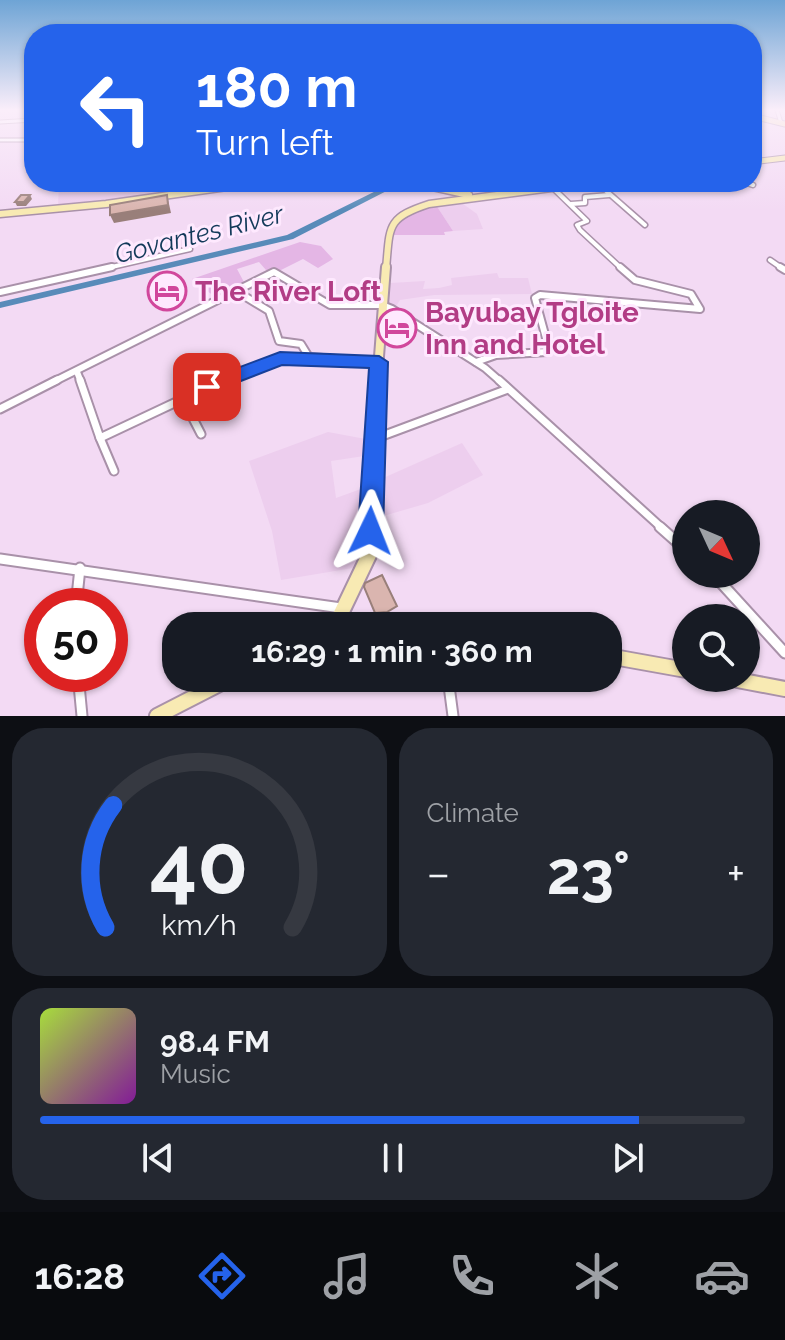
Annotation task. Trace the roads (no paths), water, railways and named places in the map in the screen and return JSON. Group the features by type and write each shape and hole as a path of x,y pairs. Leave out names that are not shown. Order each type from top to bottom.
{"main road":[{"path":"762,160 785,158"},
{"path":"0,214 191,192"},
{"path":"440,192 452,196 479,197 520,192"},
{"path":"342,612 369,555 382,305 389,234 393,223 413,208 452,196"},
{"path":"622,659 672,667"},
{"path":"760,684 785,689"},
{"path":"157,716 204,692"}],"street":[{"path":"476,362 496,355 534,355 548,351 535,298 540,295 700,309 691,294 655,288 627,274 580,230 577,225 587,221 558,192"},
{"path":"606,192 645,225"},
{"path":"571,204 585,203 585,197 609,195"},
{"path":"0,292 190,249"},
{"path":"770,260 785,270"},
{"path":"0,409 274,272 331,305 382,305 476,362 672,537"},
{"path":"236,291 269,311 279,341 301,344 309,357"},
{"path":"100,438 273,360 309,357 379,362"},
{"path":"77,372 114,471"},
{"path":"374,439 508,389"},
{"path":"183,399 201,434"},
{"path":"0,559 80,568 343,609"},
{"path":"78,588 80,568"},
{"path":"726,588 785,653"},
{"path":"80,692 82,716"},
{"path":"450,692 453,716"}],"waterway":[{"name":"Govantes River","path":"0,305 290,237 380,192"}],"place":[{"name":"The River Loft","path":"167,291"},
{"name":"Bayubay Tgloite Inn and Hotel","path":"397,328"}]}
